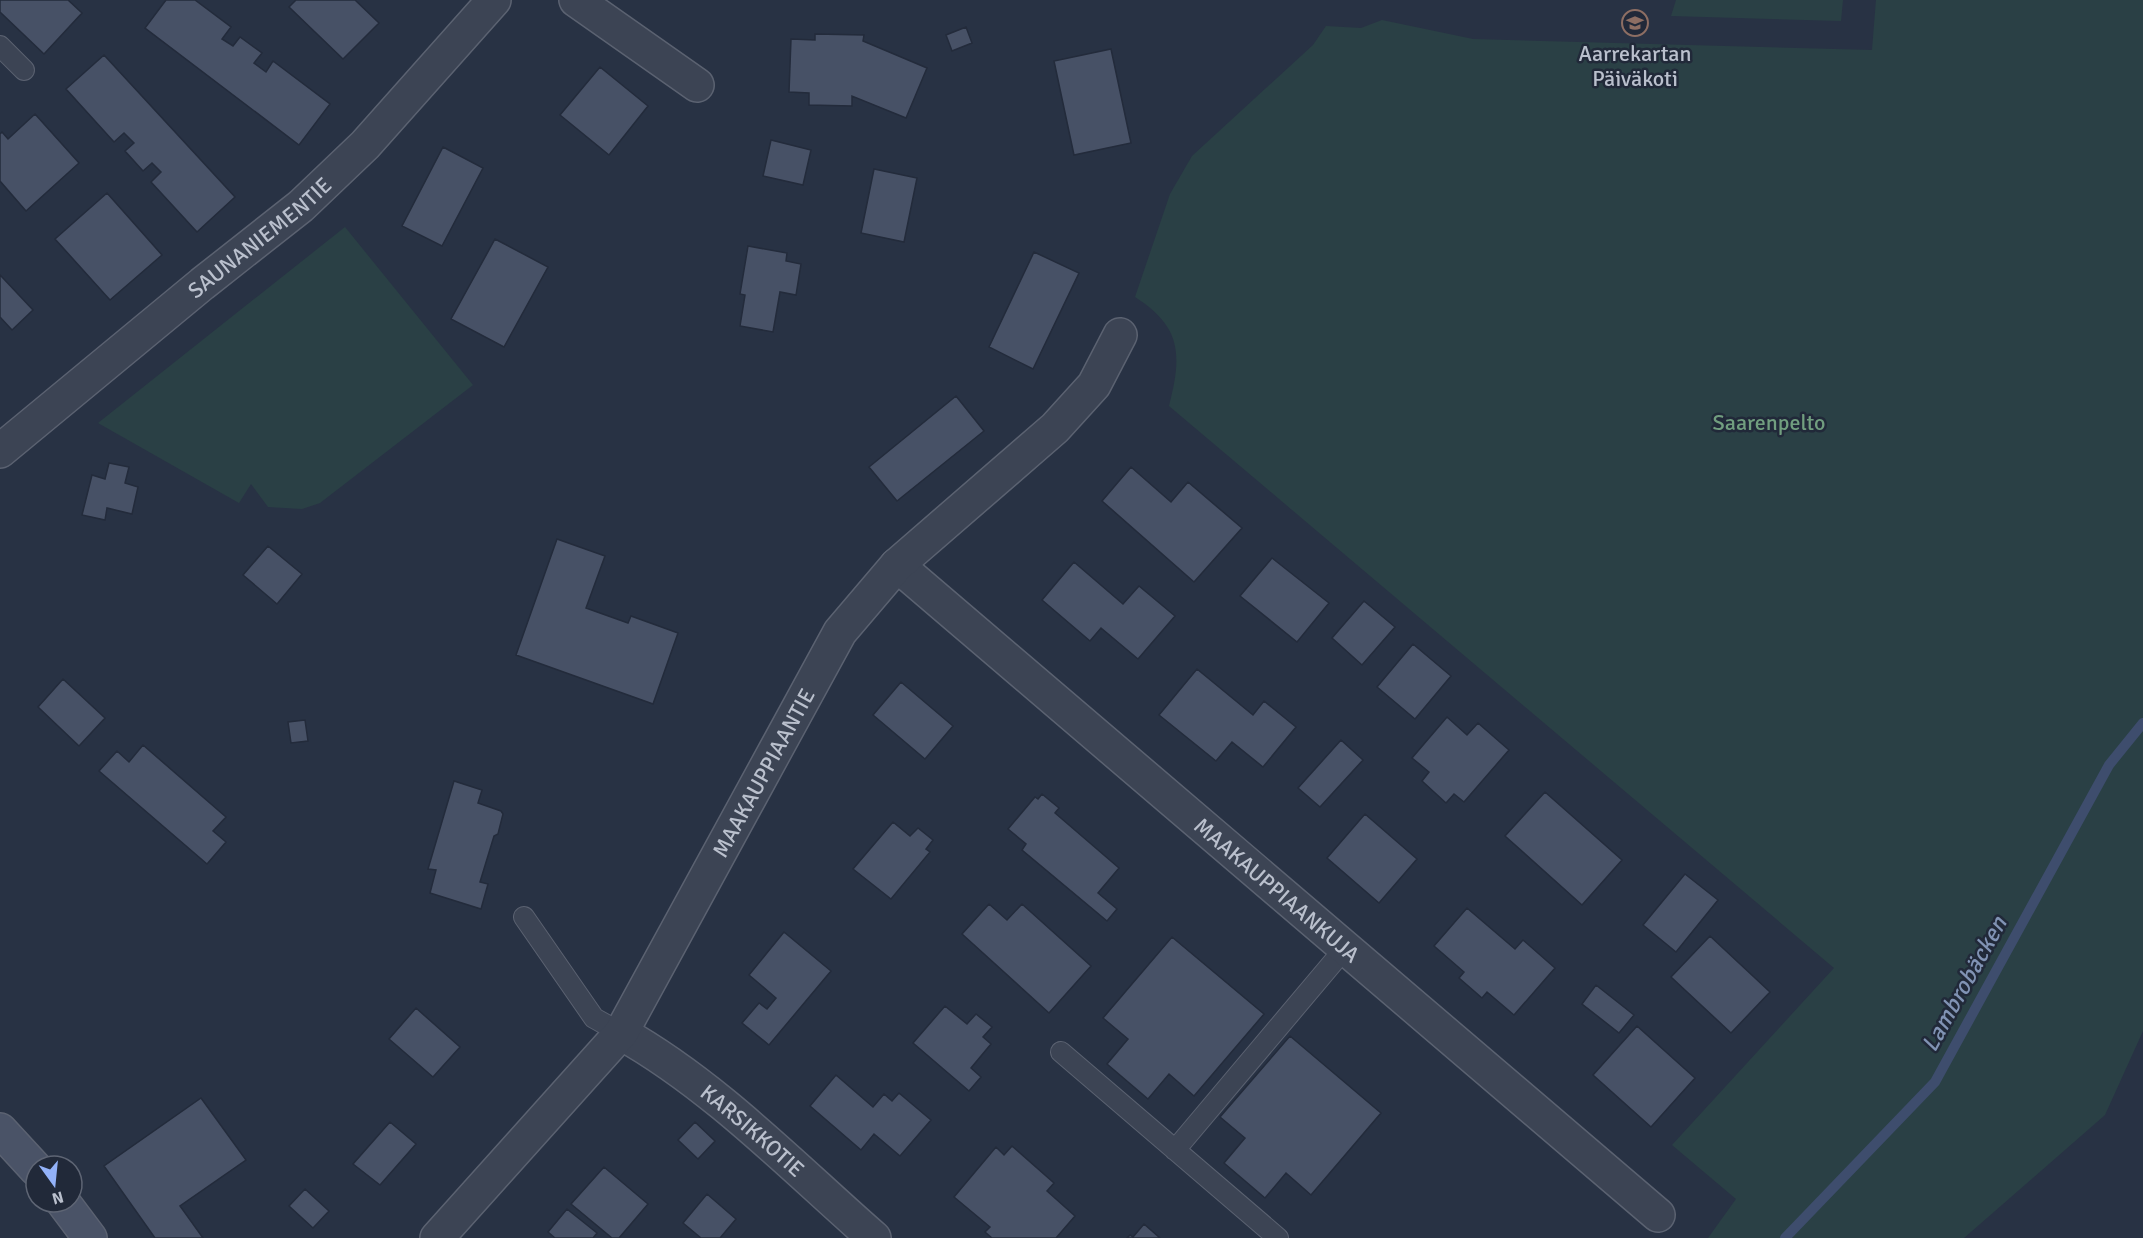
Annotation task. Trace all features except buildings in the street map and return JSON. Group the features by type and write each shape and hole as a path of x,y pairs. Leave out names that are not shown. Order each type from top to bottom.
{"street":[{"name":"SAUNANIEMENTIE","path":"0,451 202,284 301,206 365,145 494,0"},
{"path":"576,0 697,86"},
{"name":"MAAKAUPPIAANTIE","path":"437,1238 621,1033 840,632 897,565 1055,428 1094,385 1120,335"},
{"name":"MAAKAUPPIAANKUJA","path":"897,565 1658,1215"},
{"name":"KARSIKKOTIE","path":"621,1033 661,1056 760,1137 874,1238"},
{"path":"0,1130 24,1156"},
{"path":"72,1214 90,1238"}],"lane":[{"path":"0,46 24,70"},
{"path":"524,917 594,1018 621,1033"},
{"path":"1175,1150 1346,947"},
{"path":"1062,1052 1278,1238"}],"green space":[{"path":"1676,0 1843,0 1841,21 1671,16"},
{"name":"Saarenpelto","path":"1876,0 2143,0 2143,1031 2105,1115 1964,1238 1708,1238 1736,1199 1672,1145 1834,968 1169,406 1176,372 1175,344 1162,320 1135,297 1170,194 1192,156 1313,45 1326,26 1361,28 1382,20 1473,39 1872,50"},
{"path":"345,227 473,385 320,503 302,509 268,507 251,484 239,503 98,423"}],"waterway":[{"name":"Lambrobäcken","path":"1785,1238 1935,1082 2109,765 2143,723"}],"place":[{"name":"Aarrekartan Päiväkoti","path":"1635,23"}]}
